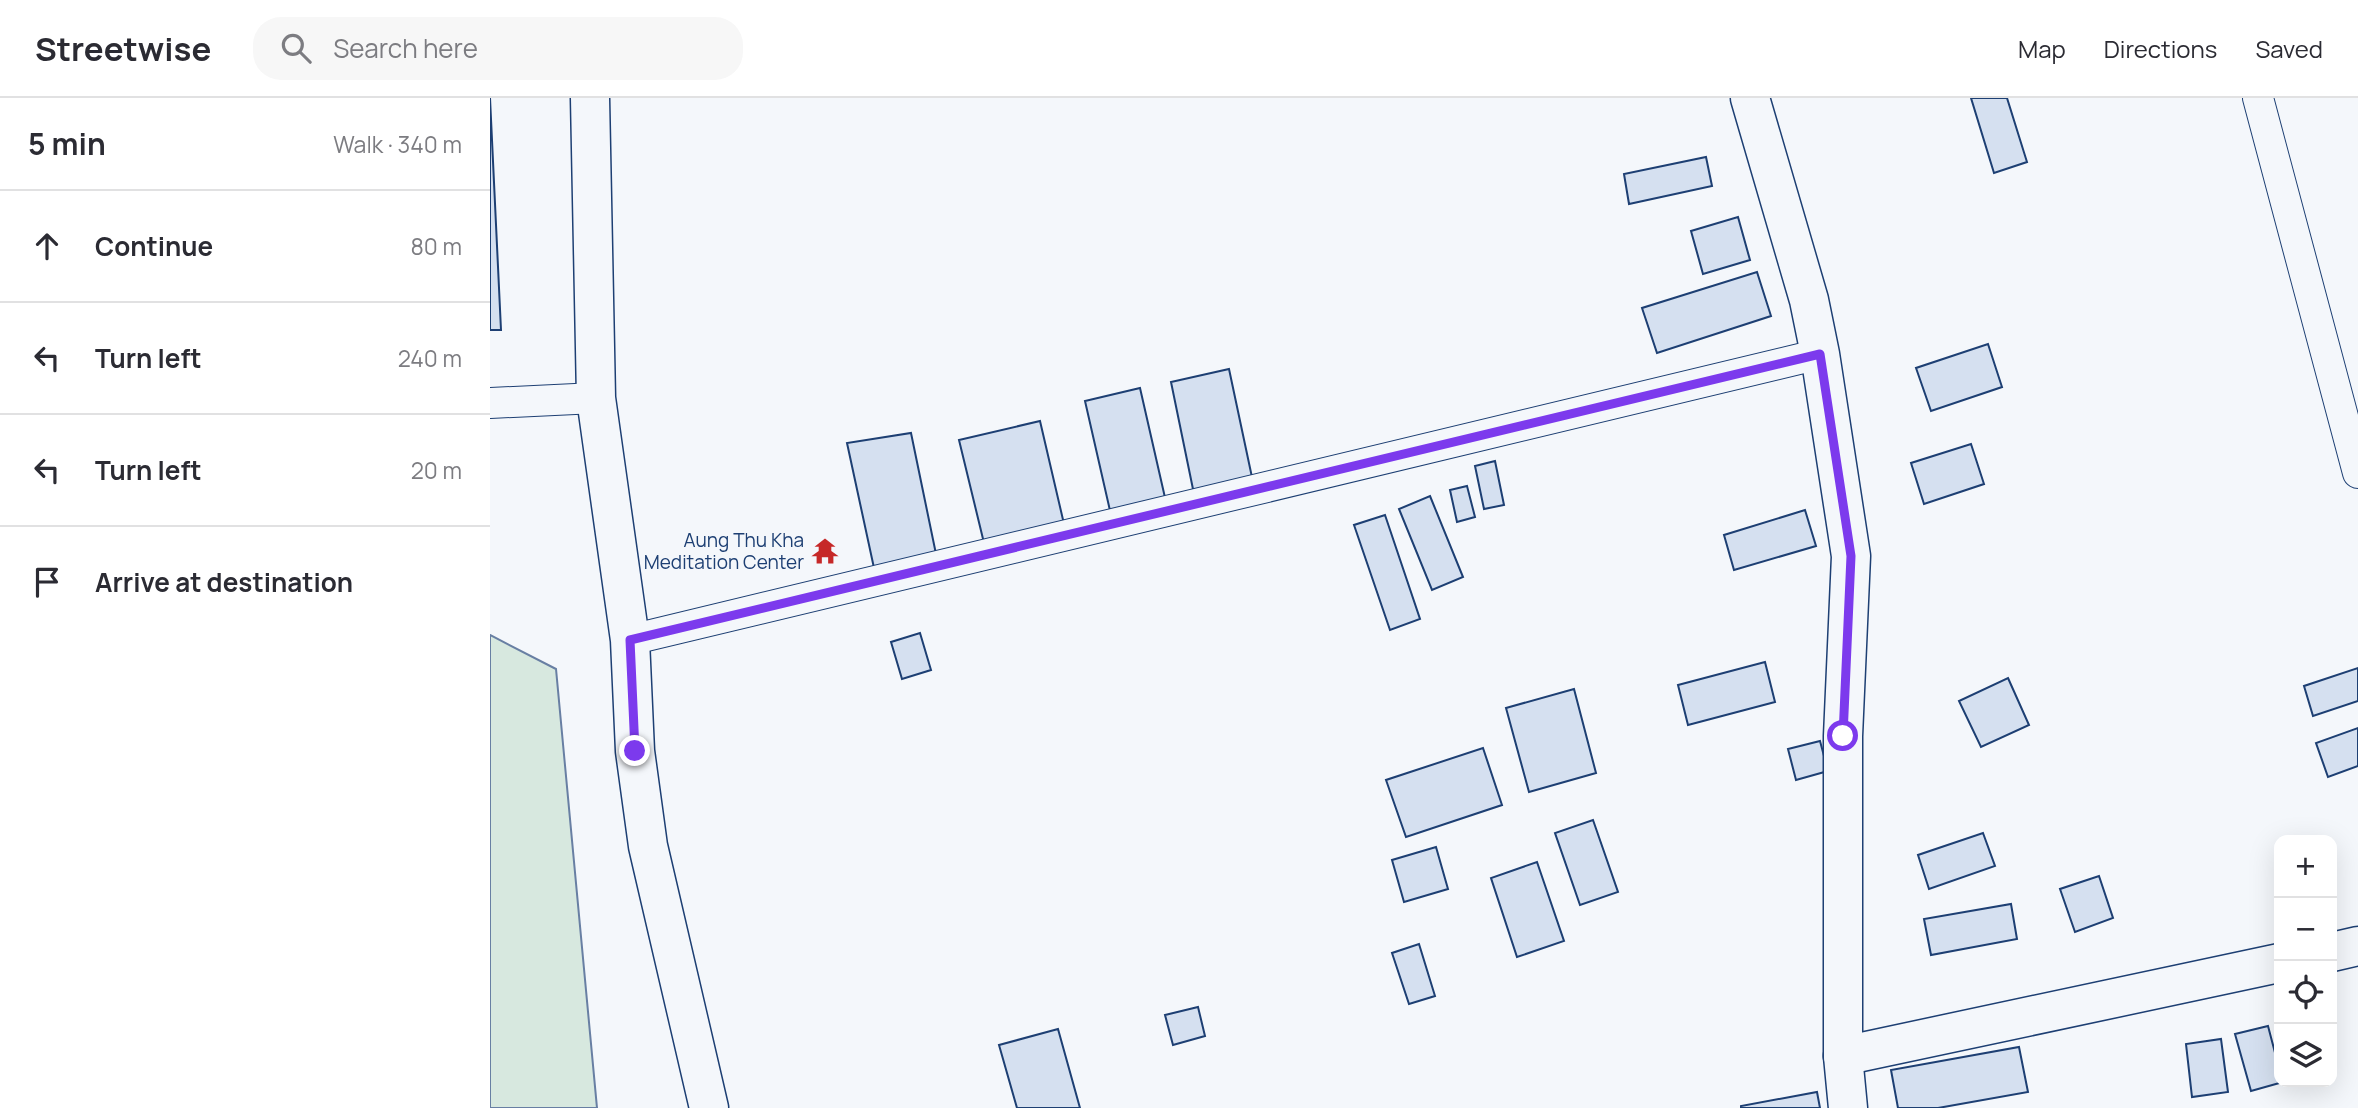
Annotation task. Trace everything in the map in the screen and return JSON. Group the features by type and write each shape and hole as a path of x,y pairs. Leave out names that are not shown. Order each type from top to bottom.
{"street":[{"path":"590,98 596,398 630,640 635,751 648,846 709,1108"},
{"path":"1750,98 1809,300 1820,354 1851,556 1843,736 1843,1056 1848,1108"},
{"path":"2258,98 2358,473"},
{"path":"630,640 1820,354"},
{"path":"490,403 596,398"},
{"path":"2337,951 2358,946"},
{"path":"1843,1056 2274,964"}],"shaded area":[{"path":"490,635 556,669 597,1108 490,1108"}],"building":[{"path":"490,98 501,330 490,330"},
{"path":"1971,98 2007,98 2027,162 1994,173"},
{"path":"1706,157 1712,186 1629,204 1624,174"},
{"path":"1738,217 1750,260 1703,274 1691,231"},
{"path":"1757,272 1771,316 1657,353 1642,308"},
{"path":"1988,344 2002,387 1931,411 1916,368"},
{"path":"1229,369 1253,482 1194,494 1171,382"},
{"path":"1140,388 1166,502 1111,515 1085,401"},
{"path":"1040,421 1064,524 984,543 959,440"},
{"path":"911,433 936,554 874,568 847,443"},
{"path":"1971,444 1984,484 1924,504 1911,463"},
{"path":"1495,461 1504,505 1484,509 1475,466"},
{"path":"1467,486 1475,517 1457,522 1450,490"},
{"path":"1430,496 1463,577 1432,590 1399,509"},
{"path":"1805,510 1816,546 1734,570 1724,535"},
{"path":"1385,515 1420,619 1390,630 1354,525"},
{"path":"920,633 931,670 902,679 891,642"},
{"path":"1765,662 1775,702 1688,725 1678,685"},
{"path":"2358,668 2358,701 2313,716 2304,686"},
{"path":"2008,678 2029,725 1981,747 1959,701"},
{"path":"1574,689 1596,773 1529,792 1506,708"},
{"path":"2358,728 2358,766 2328,777 2316,743"},
{"path":"1820,741 1828,771 1796,780 1788,749"},
{"path":"1483,748 1502,805 1406,837 1386,780"},
{"path":"1593,820 1618,892 1580,905 1555,833"},
{"path":"1983,833 1995,866 1929,889 1918,855"},
{"path":"1436,847 1448,889 1404,902 1392,860"},
{"path":"1537,862 1564,941 1517,957 1491,878"},
{"path":"2099,876 2113,918 2075,932 2060,889"},
{"path":"2011,904 2017,939 1931,955 1924,919"},
{"path":"1419,944 1435,996 1409,1004 1392,953"},
{"path":"1198,1007 1205,1036 1173,1045 1165,1015"},
{"path":"2268,1026 2274,1049 2274,1085 2251,1091 2235,1034"},
{"path":"1058,1029 1080,1108 1017,1108 999,1045"},
{"path":"2221,1039 2228,1092 2192,1097 2186,1044"},
{"path":"2019,1047 2028,1092 1938,1108 1898,1108 1891,1070"},
{"path":"1817,1092 1820,1108 1741,1108 1741,1106"}],"place":[{"name":"Aung Thu Kha Meditation Center","path":"825,551"}],"route":[{"path":"635,751 630,640 1820,354 1851,556 1843,736"}]}
